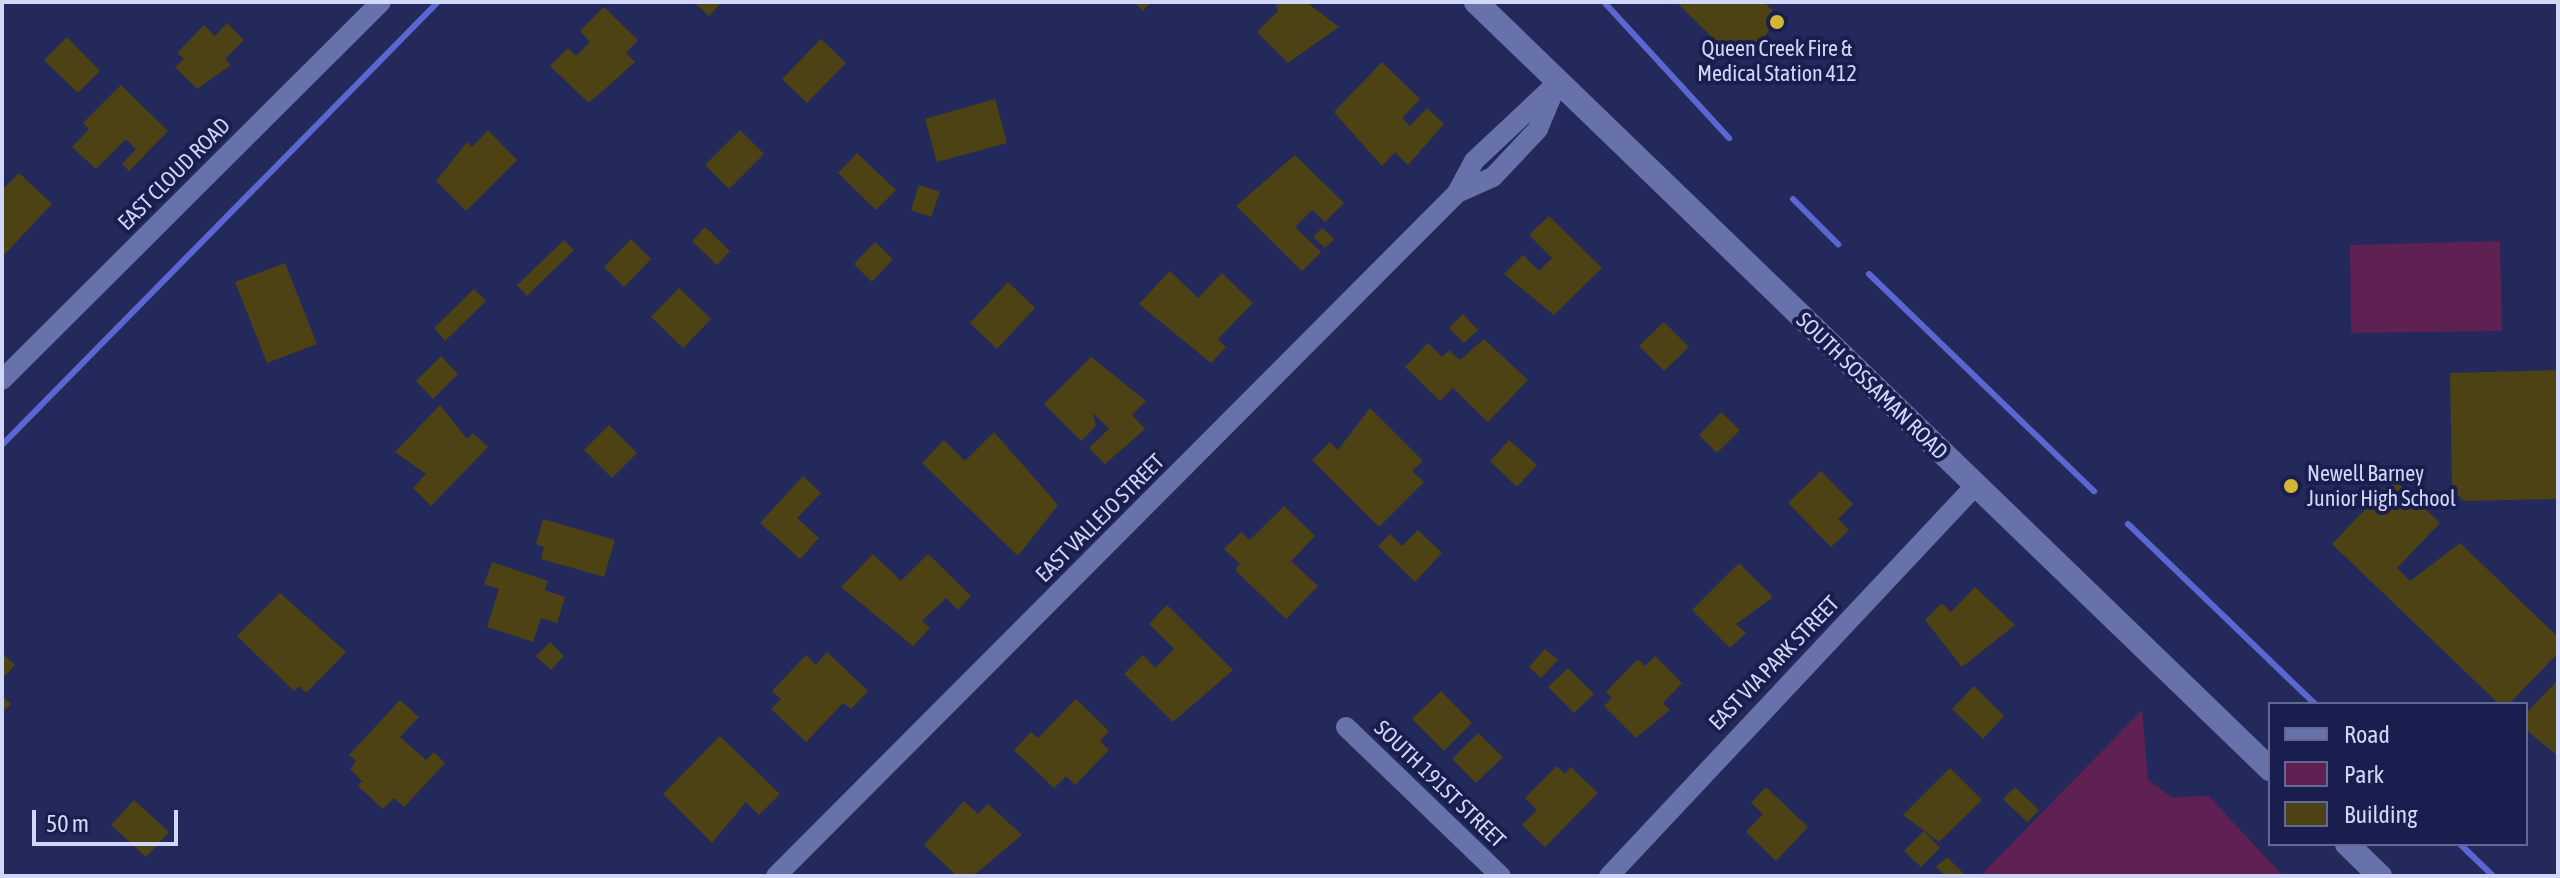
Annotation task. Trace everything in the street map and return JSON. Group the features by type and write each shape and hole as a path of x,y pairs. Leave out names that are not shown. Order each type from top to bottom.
{"main road":[{"name":"SOUTH SOSSAMAN ROAD","path":"1476,2 2268,767"},
{"path":"2349,846 2380,876"}],"street":[{"name":"EAST CLOUD ROAD","path":"2,380 381,2"},
{"name":"EAST VALLEJO STREET","path":"776,876 1457,193 1493,177 1538,129 1557,83"},
{"name":"EAST VIA PARK STREET","path":"1609,876 1975,486"},
{"name":"SOUTH 191ST STREET","path":"1346,727 1501,876"}],"green space":[{"path":"2500,241 2502,331 2351,333 2350,245"},
{"path":"2142,710 2148,779 2171,797 2209,796 2283,876 1980,876"}],"building":[{"path":"694,2 722,2 709,16"},
{"path":"1134,2 1151,2 1143,11"},
{"path":"1275,2 1306,2 1339,27 1288,63 1257,32 1278,11"},
{"path":"1676,2 1764,2 1777,15 1757,52 1749,44 1734,59"},
{"path":"604,7 638,40 626,53 635,62 589,103 550,66 568,48 576,56 590,42 580,31"},
{"path":"227,23 244,40 225,59 231,65 197,89 175,67 184,59 177,53 204,25 215,36"},
{"path":"67,37 100,71 78,93 44,60"},
{"path":"821,39 846,63 807,103 782,79"},
{"path":"1382,62 1420,99 1402,118 1410,126 1427,108 1444,124 1408,165 1395,152 1382,166 1334,112"},
{"path":"121,85 168,131 129,171 122,164 136,149 126,139 96,169 72,147 89,129 83,123"},
{"path":"995,99 1007,143 937,162 925,119"},
{"path":"488,130 517,160 466,211 436,181 467,142 472,147"},
{"path":"740,130 764,154 729,189 705,165"},
{"path":"857,153 896,190 876,210 838,173"},
{"path":"1295,155 1344,203 1325,222 1312,210 1295,227 1321,252 1302,271 1236,206"},
{"path":"19,173 52,204 4,255 2,190"},
{"path":"919,185 940,192 931,217 911,210"},
{"path":"1549,216 1602,268 1554,315 1504,274 1523,255 1539,271 1552,258 1529,235"},
{"path":"705,227 730,251 717,265 692,241"},
{"path":"1322,228 1334,239 1325,248 1313,237"},
{"path":"631,239 651,259 624,287 604,267"},
{"path":"564,240 574,250 527,296 517,285"},
{"path":"875,242 893,259 872,282 854,264"},
{"path":"285,263 317,344 267,363 235,282"},
{"path":"1170,271 1198,298 1222,273 1253,303 1218,339 1226,347 1211,363 1139,304"},
{"path":"1008,282 1035,308 997,349 970,323"},
{"path":"679,288 711,319 683,348 651,317"},
{"path":"474,289 486,301 445,341 434,328"},
{"path":"1463,314 1478,330 1464,343 1449,328"},
{"path":"1664,322 1689,347 1664,371 1639,346"},
{"path":"1484,339 1528,380 1488,422 1453,388 1440,401 1405,367 1428,343 1442,357 1449,350 1460,360"},
{"path":"441,356 458,374 433,399 416,381"},
{"path":"1091,357 1146,401 1132,415 1145,429 1105,464 1089,448 1109,429 1093,413 1096,426 1081,441 1044,404"},
{"path":"2558,370 2558,499 2464,501 2452,489 2450,373"},
{"path":"440,405 467,439 473,433 488,447 431,506 413,488 426,474 395,452"},
{"path":"1370,408 1423,461 1412,471 1424,482 1379,527 1312,460 1330,442 1338,450"},
{"path":"1721,412 1740,430 1717,453 1699,435"},
{"path":"609,425 637,453 612,478 584,450"},
{"path":"994,432 1058,505 1018,556 922,463 944,440 965,461"},
{"path":"1509,440 1537,465 1517,487 1490,461"},
{"path":"1821,471 1853,504 1838,519 1849,530 1831,547 1788,503"},
{"path":"803,476 821,493 797,518 819,538 800,559 760,523"},
{"path":"2394,479 2440,523 2397,568 2410,581 2460,543 2558,637 2558,653 2511,702 2497,702 2332,544"},
{"path":"1284,506 1315,536 1291,561 1318,586 1286,619 1235,570 1240,564 1224,549 1241,532 1250,540"},
{"path":"543,519 615,540 604,577 541,559 544,547 536,544"},
{"path":"1418,530 1442,553 1415,582 1378,546 1390,534 1402,546"},
{"path":"873,554 901,581 928,554 971,596 958,610 946,598 922,621 930,628 913,646 841,587"},
{"path":"492,562 548,581 545,590 565,597 557,623 541,618 533,642 487,627 499,589 484,584"},
{"path":"1739,563 1773,597 1736,624 1746,633 1730,648 1692,610"},
{"path":"1975,587 2015,625 1962,667 1925,620 1942,603 1951,612"},
{"path":"280,593 346,652 306,693 299,686 294,691 237,636"},
{"path":"1167,605 1233,670 1173,722 1124,674 1143,655 1155,668 1174,649 1149,624"},
{"path":"550,642 564,656 551,670 536,656"},
{"path":"1545,649 1558,660 1541,678 1529,667"},
{"path":"827,652 868,691 851,709 843,703 806,742 771,709 781,699 772,691 806,655 816,665"},
{"path":"2,653 15,665 2,679"},
{"path":"1655,656 1682,683 1663,703 1670,710 1636,738 1604,706 1612,698 1606,692 1638,659 1645,666"},
{"path":"1568,668 1594,694 1574,713 1548,687"},
{"path":"2558,680 2558,756 2528,732 2528,711"},
{"path":"1974,686 2004,716 1983,739 1952,709"},
{"path":"1441,691 1472,723 1444,751 1412,719"},
{"path":"2,696 11,704 2,713"},
{"path":"1076,699 1109,731 1100,741 1109,750 1075,785 1066,776 1054,788 1014,750 1031,732 1038,738"},
{"path":"400,700 419,717 400,737 426,760 434,752 445,763 404,807 394,798 383,809 358,786 362,781 350,769 356,761 349,755"},
{"path":"1478,733 1503,757 1476,783 1452,759"},
{"path":"720,736 780,794 759,815 746,802 712,843 663,794"},
{"path":"1557,766 1565,774 1571,767 1598,793 1545,847 1522,825 1537,810 1525,798"},
{"path":"1950,768 1982,800 1939,842 1903,815"},
{"path":"1766,787 1808,827 1776,861 1746,832 1763,814 1751,803"},
{"path":"2015,787 2039,810 2027,822 2003,799"},
{"path":"134,800 169,832 146,857 111,825"},
{"path":"964,801 978,814 988,804 1022,835 973,876 957,876 924,845"},
{"path":"1924,831 1940,848 1921,867 1904,851"},
{"path":"1947,857 1966,876 1946,876 1936,867"}],"waterway":[{"path":"2,445 438,2"},
{"path":"1604,2 1729,138"},
{"path":"1793,199 1838,244"},
{"path":"1869,274 2094,491"},
{"path":"2128,524 2313,702"},
{"path":"2462,846 2493,876"}],"place":[{"name":"Queen Creek Fire & Medical Station 412","path":"1777,22"},
{"name":"Newell Barney Junior High School","path":"2291,486"}]}
